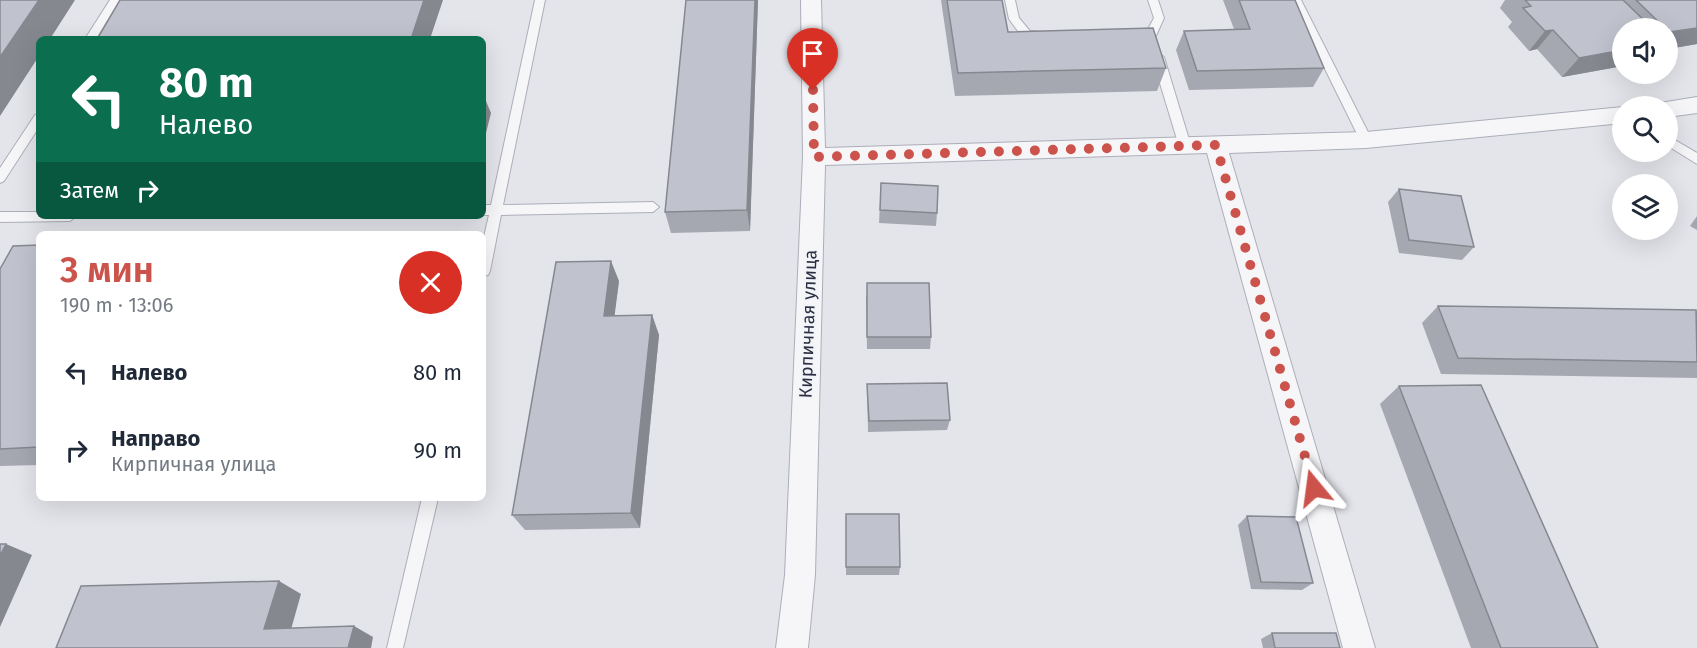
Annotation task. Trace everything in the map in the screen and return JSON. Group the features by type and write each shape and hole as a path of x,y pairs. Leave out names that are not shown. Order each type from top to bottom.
{"street":[{"name":"Кирпичная улица","path":"792,648 800,575 814,157 811,0"},
{"path":"1678,108 1697,105"},
{"path":"814,157 1366,140 1612,116"},
{"path":"1216,145 1359,648"}],"lane":[{"path":"92,36 115,0"},
{"path":"486,258 540,0"},
{"path":"1010,0 1014,19 1027,35 1050,35"},
{"path":"1153,0 1159,18 1151,35 1185,146"},
{"path":"1296,0 1366,140"},
{"path":"1129,35 1151,35"},
{"path":"0,178 36,123"},
{"path":"1678,147 1697,159"},
{"path":"486,210 652,207"},
{"path":"0,217 36,216"},
{"path":"395,648 429,501"}],"building":[{"path":"0,0 39,0 0,57"},
{"path":"120,0 424,0 412,36 99,36"},
{"path":"686,0 755,0 747,210 665,212"},
{"path":"947,0 1002,0 1008,32 1153,28 1166,68 958,73"},
{"path":"1239,0 1295,0 1324,68 1197,71 1184,31 1250,29"},
{"path":"1525,0 1623,0 1642,18 1612,18 1612,52 1579,58 1553,30 1545,31 1523,8 1531,6"},
{"path":"1636,0 1697,0 1697,28 1678,31 1678,18 1655,18"},
{"path":"881,183 938,186 937,213 880,210"},
{"path":"1399,189 1461,196 1474,247 1409,240"},
{"path":"36,245 36,447 0,449 0,269 13,246"},
{"path":"611,261 604,316 652,315 631,513 512,515 556,262"},
{"path":"867,283 929,283 931,337 867,337"},
{"path":"1438,306 1696,310 1697,362 1458,358"},
{"path":"947,383 950,420 869,421 867,384"},
{"path":"1481,385 1598,648 1501,648 1399,386"},
{"path":"846,514 899,514 900,567 846,567"},
{"path":"1247,516 1296,517 1313,583 1261,582"},
{"path":"0,544 6,544 0,556"},
{"path":"279,581 264,629 354,626 348,648 56,648 81,586"},
{"path":"1272,633 1336,633 1340,648 1275,648"}],"route":[{"path":"813,90 814,157 1216,145 1314,488"}]}
